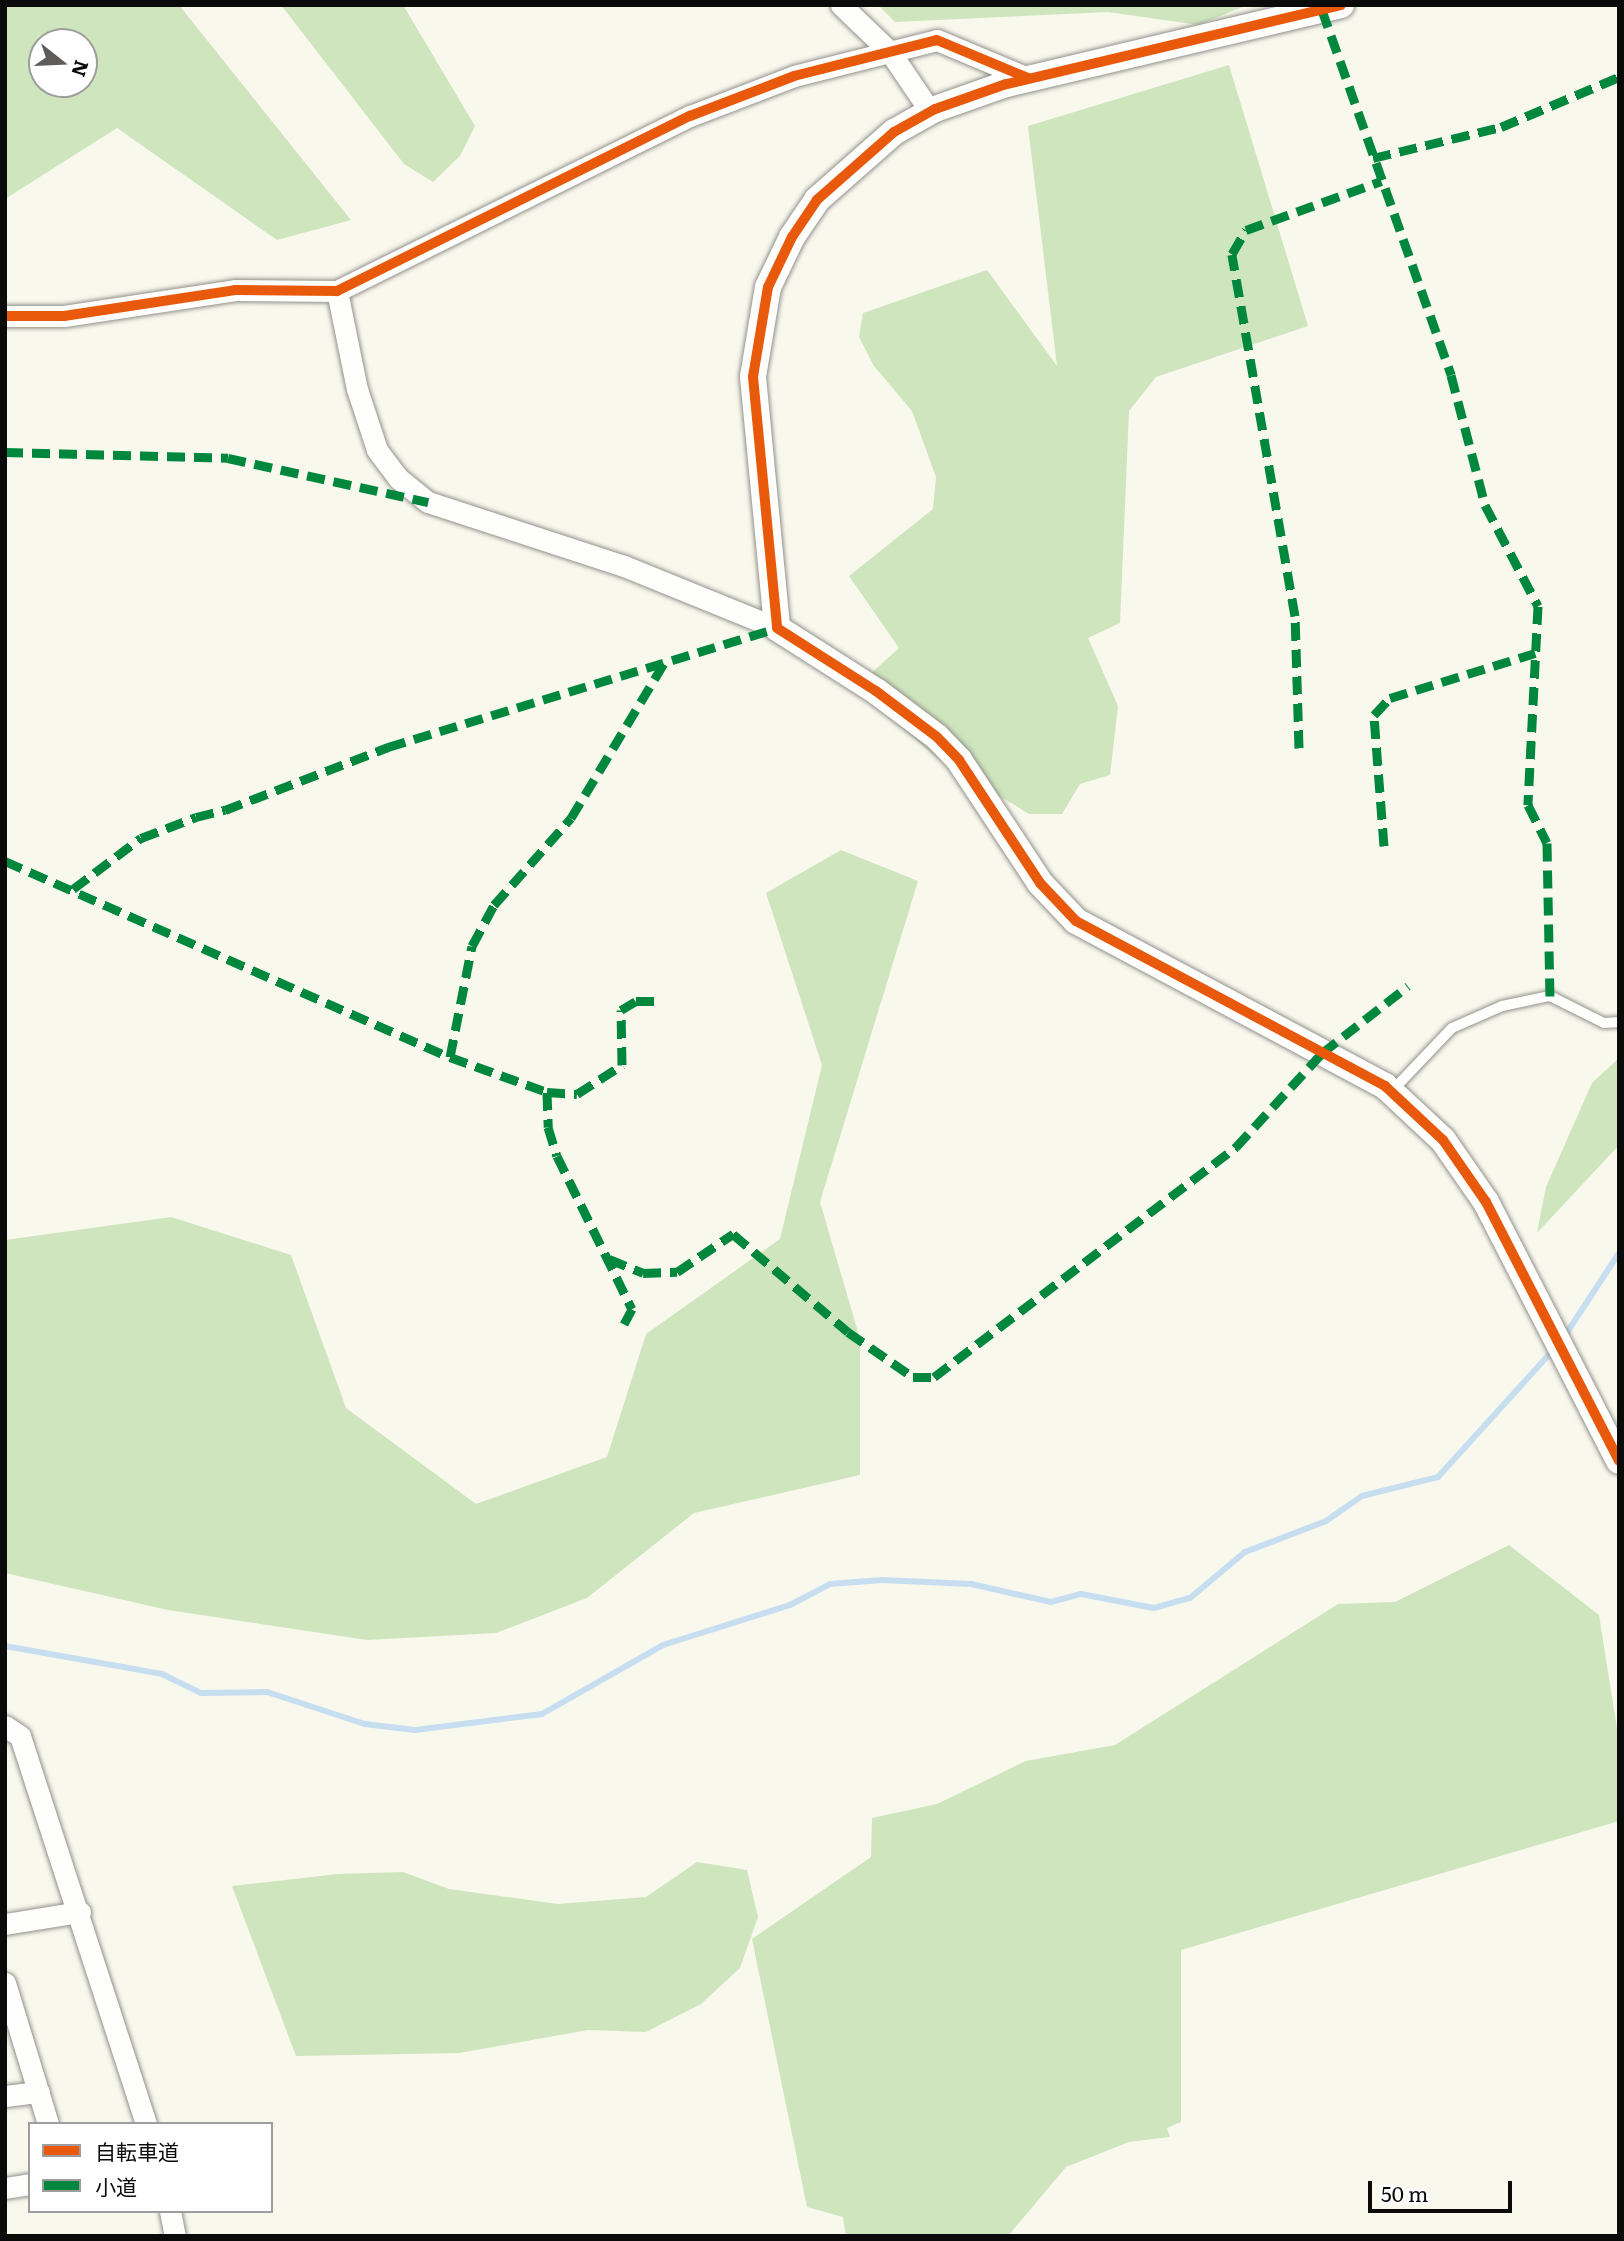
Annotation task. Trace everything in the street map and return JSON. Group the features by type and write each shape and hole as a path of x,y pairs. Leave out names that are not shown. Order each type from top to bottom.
{"street":[{"path":"841,5 890,52 930,111"},
{"path":"777,628 753,377 768,288 792,237 817,200 894,132 930,111 1028,78 1341,5"},
{"path":"5,316 64,316 235,290 337,291 690,116 794,76 937,40 1028,78"},
{"path":"337,291 357,390 377,450 398,478 428,502 624,566 777,628 876,691 937,737 959,760 1040,883 1076,920 1391,1091 1443,1140 1486,1202 1619,1461"},
{"path":"5,1726 20,1736 80,1912 145,2122"},
{"path":"5,1924 80,1912"},
{"path":"5,1983 9,2009 47,2122"},
{"path":"5,2096 39,2092"},
{"path":"5,2188 28,2184"},
{"path":"170,2213 175,2236"}],"lane":[{"path":"1391,1091 1452,1028 1502,1006 1550,996 1604,1023 1619,1022"}],"green space":[{"path":"5,5 179,5 351,220 277,240 117,128 5,199"},
{"path":"281,5 403,5 475,126 460,156 433,182 404,164"},
{"path":"878,5 1247,5 1199,25 1108,12 895,22"},
{"path":"1229,65 1308,326 1156,377 1129,411 1120,623 1088,638 1118,706 1110,775 1080,784 1062,814 1029,814 937,758 855,688 899,648 849,576 933,509 936,477 912,411 874,366 859,337 863,313 987,270 1057,366 1028,126"},
{"path":"841,850 918,881 820,1202 860,1339 860,1475 694,1513 587,1598 496,1633 367,1640 168,1610 5,1573 5,1240 171,1217 291,1255 346,1408 476,1504 607,1457 646,1334 780,1239 822,1065 766,893"},
{"path":"1619,1058 1619,1145 1537,1233 1546,1187 1592,1083"},
{"path":"1509,1545 1599,1615 1619,1741 1619,1821 1181,1950 1181,2122 1167,2128 1170,2137 1129,2142 1066,2167 1008,2236 846,2236 843,2217 807,2207 752,1939 871,1857 872,1818 937,1804 1026,1761 1115,1745 1338,1604 1395,1602"},
{"path":"697,1862 747,1870 758,1917 740,1968 701,2004 646,2032 588,2030 459,2053 296,2056 232,1886 338,1874 403,1872 449,1889 558,1904 646,1897"}],"waterway":[{"path":"1564,1337 1619,1253"},
{"path":"5,1646 162,1674 201,1693 267,1692 365,1724 415,1730 542,1714 663,1645 790,1605 830,1584 882,1580 971,1584 1051,1602 1081,1594 1154,1608 1190,1598 1245,1552 1326,1521 1362,1496 1438,1477 1555,1348"}],"marked path":[{"path":"1322,10 1451,375 1485,505 1538,606 1528,805 1547,843 1550,996"},
{"path":"1373,158 1501,127 1619,77"},
{"path":"1299,748 1295,616 1232,254 1246,230 1381,181"},
{"path":"5,452 228,458 428,502"},
{"path":"73,889 141,838 196,817 225,810 388,747 777,628"},
{"path":"1384,846 1374,715 1390,698 1535,653"},
{"path":"450,1057 472,946 494,905 571,818 666,660"},
{"path":"5,861 450,1057 547,1092 577,1094 622,1065 621,1010 636,1001 663,1001"},
{"path":"609,1259 643,1273 677,1272 733,1234 848,1332 913,1377 934,1377 1236,1147 1322,1053 1408,986"},
{"path":"547,1092 548,1127 557,1156 632,1309 624,1324"}],"cycle path":[{"path":"1341,5 1006,84 935,109 894,132 817,200 792,237 768,287 753,377 777,628 876,691 937,737 959,760 1040,883 1076,921 1385,1086 1443,1140 1486,1202 1619,1461"},
{"path":"5,316 64,316 235,290 337,291 690,116 794,76 937,40 1028,78"}]}
